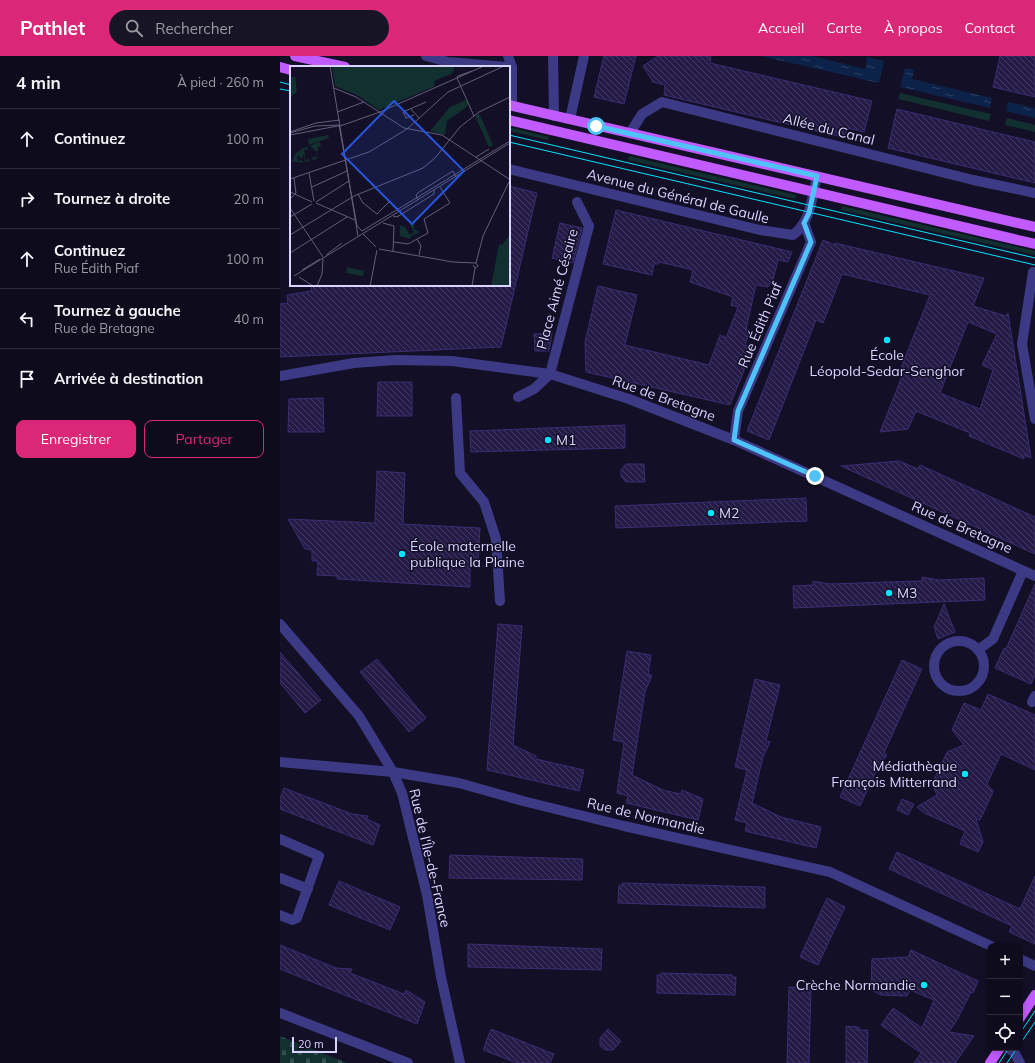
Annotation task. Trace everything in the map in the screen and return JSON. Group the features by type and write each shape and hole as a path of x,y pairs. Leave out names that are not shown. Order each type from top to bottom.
{"main road":[{"path":"296,56 341,66"},
{"path":"280,67 290,70"},
{"path":"510,105 1035,227"},
{"path":"510,120 1035,244"},
{"path":"1022,1015 1035,995"},
{"path":"990,1063 998,1051"}],"street":[{"path":"426,56 448,62 497,66"},
{"path":"508,56 509,66"},
{"path":"553,56 554,116"},
{"path":"570,120 584,56"},
{"name":"Allée du Canal","path":"630,133 642,114 662,102 973,180 1035,193"},
{"name":"Avenue du Général de Gaulle","path":"510,169 774,233 793,235 800,230 804,223"},
{"path":"804,223 817,176"},
{"name":"Place Aimé Césaire","path":"550,374 588,226 577,202"},
{"name":"Rue Édith Piaf","path":"734,440 738,411 811,242 804,223"},
{"path":"1033,272 1022,344 1032,379 1035,419"},
{"name":"Rue de Bretagne","path":"280,376 354,363 395,360 452,361 550,374 629,399 734,440 1035,576"},
{"path":"518,397 534,389 550,374"},
{"path":"456,398 460,473 484,502 496,539 500,601"},
{"path":"978,650 993,639 1023,571"},
{"name":"Rue de l'Île-de-France","path":"280,624 359,716 393,772 402,792 427,895 441,977 460,1063"},
{"path":"963,642 970,644 978,650 983,660 984,667 979,681 974,686 968,690 954,691 941,685 934,672 934,665 936,656 943,647 949,643 963,642"},
{"name":"Rue de Normandie","path":"280,762 393,772 459,783 522,801 624,826 830,872 987,944"},
{"path":"280,839 319,856 297,918 292,920 280,915"},
{"path":"280,878 308,889"},
{"path":"1023,960 1035,966"},
{"path":"280,1012 408,1063"},
{"path":"1012,1051 1020,1063"}],"green space":[{"path":"900,93 991,114 989,121 898,99"},
{"path":"1007,118 1035,125 1035,132 1005,125"},
{"path":"510,127 549,137 548,140 510,131"},
{"path":"629,156 796,195 795,199 628,160"},
{"path":"842,206 1035,251 1035,255 841,210"},
{"path":"280,1036 347,1063 280,1063"}],"water":[{"path":"761,56 812,56 865,69 867,57 884,61 879,83"},
{"path":"905,68 914,70 912,79 992,98 990,108 900,87"},
{"path":"1008,102 1035,108 1035,118 1006,111"}],"building":[{"path":"604,56 636,56 624,104 594,97"},
{"path":"658,56 711,56 710,63 872,101 864,132 848,128 846,138 664,95 665,85 653,82 643,66"},
{"path":"1000,56 1035,56 1035,97 993,87"},
{"path":"897,109 1035,142 1035,183 888,148"},
{"path":"510,186 537,193 501,347 280,357 280,304 288,303 287,295 311,291 312,286 510,286"},
{"path":"616,210 792,252 788,262 778,260 773,280 768,287 756,285 746,329 750,331 745,345 753,348 730,405 586,372 585,342 598,286 637,295 625,345 709,365 720,335 726,338 738,307 731,305 733,297 690,282 693,270 659,262 658,264 654,264 652,275 603,264"},
{"path":"560,223 582,228 573,263 552,258"},
{"path":"823,240 835,245 835,243 984,278 973,306 1006,316 1008,313 1031,458 1024,455 1024,459 969,436 970,433 916,411 908,429 880,432 903,374 899,373 930,295 842,274 823,323 816,320 769,440 747,431","holes":["968,322 997,334 982,365 993,370 980,409 940,393"]},
{"path":"552,333 549,351 535,351 534,334"},
{"path":"378,382 412,382 412,416 377,416"},
{"path":"323,398 324,432 288,432 289,399"},
{"name":"M1","path":"625,425 625,448 471,452 470,431"},
{"path":"899,461 918,469 920,465 1035,517 1035,554 841,466"},
{"path":"626,464 644,464 645,482 626,482 621,476 621,470"},
{"name":"École maternelle publique la Plaine","path":"377,471 405,473 403,524 480,528 478,560 470,560 470,587 337,579 337,576 317,575 318,561 312,561 312,550 305,549 288,519 375,523"},
{"name":"M2","path":"806,498 807,521 616,528 615,506"},
{"name":"M3","path":"922,577 939,580 984,578 985,600 794,608 793,586 813,585 813,581 830,584 922,581"},
{"path":"1035,584 1035,675 1031,684 995,668 1004,648 1006,649"},
{"path":"944,604 955,632 938,639 934,627"},
{"path":"498,624 522,626 513,745 536,756 536,759 584,770 579,791 487,770"},
{"path":"627,651 651,655 648,675 652,675 645,692 632,775 663,790 681,794 682,790 703,799 698,820 626,803 628,796 617,793 624,742 613,740"},
{"path":"280,652 321,700 305,713 280,683"},
{"path":"377,659 426,718 409,732 360,672"},
{"path":"902,660 922,669 884,753 887,755 877,769 860,806 840,797"},
{"path":"755,679 780,685 766,741 770,742 763,757 752,803 781,817 821,827 816,848 745,831 747,823 735,820 747,770 735,767"},
{"name":"Médiathèque François Mitterrand","path":"988,694 1035,715 1035,770 1001,754 987,784 993,791 992,794 980,820 976,819 983,842 978,852 960,844 965,831 924,813 917,807 937,795 932,784 947,752 964,745 952,730 964,703 981,710"},
{"path":"284,788 352,814 368,816 367,819 380,825 373,845 280,809 280,798"},
{"path":"902,799 914,804 908,815 897,810"},
{"path":"897,852 1020,909 1035,876 1035,944 1009,932 1012,926 889,869"},
{"path":"450,855 583,859 582,880 449,878"},
{"path":"339,881 400,907 390,930 329,905"},
{"path":"622,883 765,887 765,908 618,903 619,885 622,886"},
{"path":"827,898 845,907 818,965 800,957"},
{"path":"468,944 602,949 601,970 468,967"},
{"path":"280,945 336,968 352,969 350,973 404,994 406,990 425,1002 417,1024 280,969"},
{"name":"Crèche Normandie","path":"911,950 978,981 973,993 971,992 957,1020 949,1032 974,1036 955,1063 914,1063 921,1053 881,1025 893,1008 922,1028 934,1000 910,990 907,996 881,995 871,990 872,959 908,957"},
{"path":"661,973 732,975 732,977 736,977 735,995 657,993 657,975 661,975"},
{"path":"789,987 811,988 809,1063 787,1063"},
{"path":"846,1026 859,1027 859,1030 868,1030 867,1063 846,1063"},
{"path":"491,1029 554,1054 550,1063 517,1063 483,1050"},
{"path":"608,1029 621,1041 613,1050 605,1050 600,1046 600,1038"}],"tram line":[{"path":"280,82 290,85"},
{"path":"280,89 290,91"},
{"path":"510,135 1035,258"},
{"path":"510,142 1035,265"},
{"path":"1023,1029 1035,1011"},
{"path":"1023,1040 1035,1022"},
{"path":"999,1063 1007,1051"},
{"path":"1007,1063 1015,1051"}],"place":[{"name":"École Léopold-Sedar-Senghor","path":"887,340"},
{"name":"M1","path":"548,440"},
{"name":"M2","path":"711,513"},
{"name":"École maternelle publique la Plaine","path":"402,554"},
{"name":"M3","path":"889,593"},
{"name":"Médiathèque François Mitterrand","path":"965,774"},
{"name":"Crèche Normandie","path":"924,985"}],"route":[{"path":"596,126 817,176 809,213 804,223 811,242 738,411 734,440 815,476"}]}
